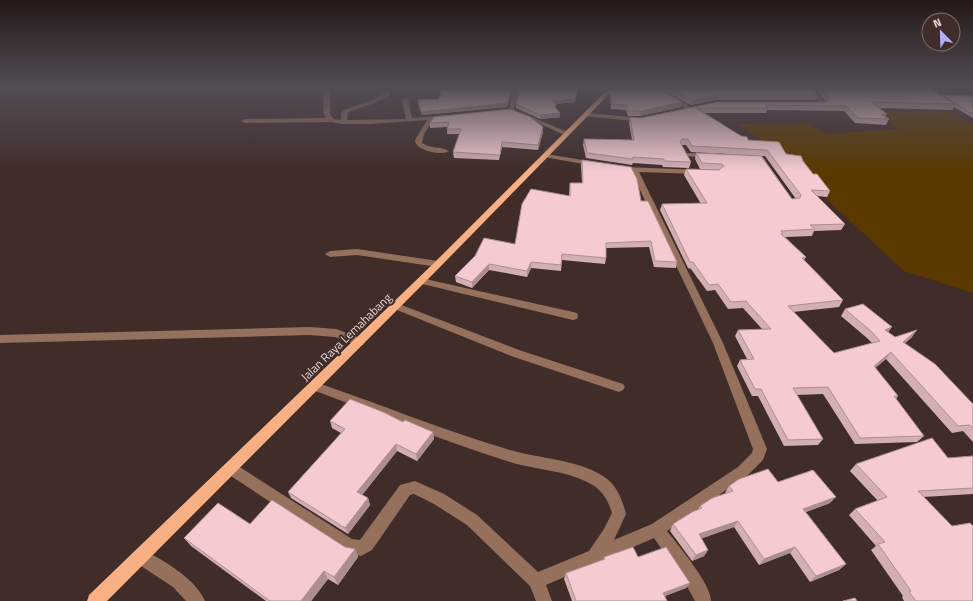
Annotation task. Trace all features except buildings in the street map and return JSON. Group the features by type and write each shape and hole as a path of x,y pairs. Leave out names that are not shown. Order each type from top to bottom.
{"main road":[{"name":"Jalan Raya Lemahabang","path":"95,601 360,342 585,116"}],"street":[{"path":"327,116 332,120"},
{"path":"344,116 344,122"},
{"path":"408,116 409,120"},
{"path":"244,121 332,120 344,122 409,120 452,116"},
{"path":"525,116 567,134"},
{"path":"595,116 620,119 650,119"},
{"path":"432,118 420,135 418,139 419,144 424,148 446,151"},
{"path":"683,147 692,164 710,172"},
{"path":"546,156 604,165"},
{"path":"619,167 634,170 692,164 717,156"},
{"path":"536,581 657,529 743,470 758,456 760,449 718,343 634,170"},
{"path":"330,254 358,252 438,264"},
{"path":"421,281 574,316"},
{"path":"396,306 515,353 619,387"},
{"path":"0,339 310,332 336,334 360,342"},
{"path":"314,386 511,457 574,471 594,478 607,487 616,499 619,514 609,534 594,556"},
{"path":"230,468 349,546 361,548 367,545 376,535 405,490 415,487 439,499 472,520 536,581 544,601"},
{"path":"657,529 690,575 703,601"},
{"path":"140,557 179,581 197,601"}],"shaded area":[{"path":"882,116 957,116 973,124 973,293 904,271 819,192 815,178 738,124 808,123 825,134 898,129"}]}
